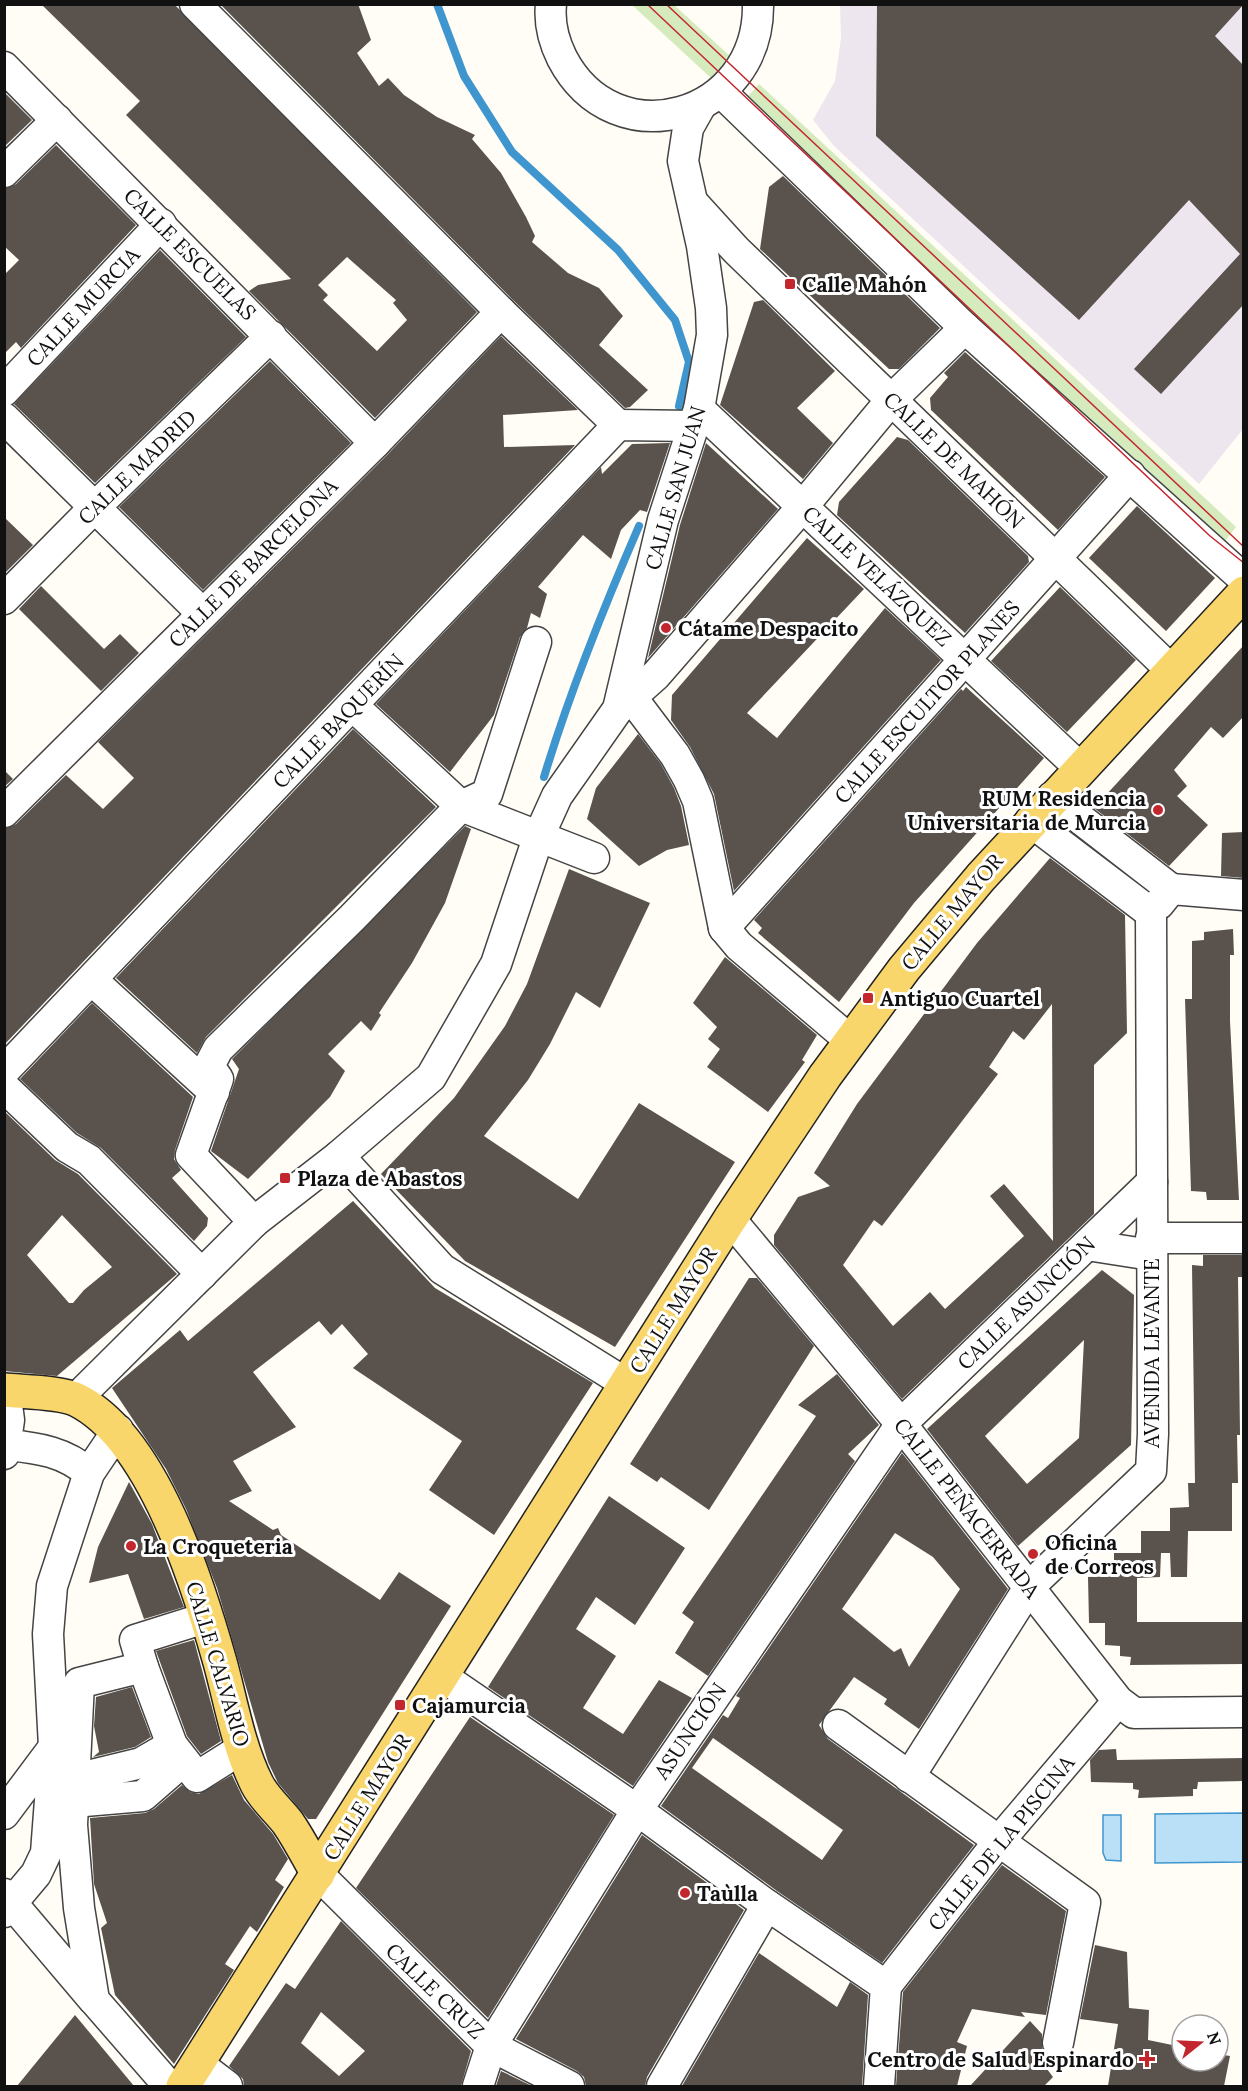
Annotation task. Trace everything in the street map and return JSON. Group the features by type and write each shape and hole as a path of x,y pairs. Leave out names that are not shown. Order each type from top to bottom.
{"main road":[{"name":"CALLE MAYOR","path":"190,2075 730,1219 850,1041 930,937 1041,809 1244,593"},
{"name":"CALLE CALVARIO","path":"6,1421 75,1399 118,1430 139,1460 163,1504 205,1618 243,1748 257,1785 288,1824 318,1874"}],"street":[{"path":"195,4 501,312 618,425 696,417"},
{"path":"551,4 552,31 568,68 596,98 632,113 675,114 711,98 1244,579"},
{"name":"CALLE SAN JUAN","path":"75,1399 254,1221 339,1156 431,1077 496,964 538,838 557,796 625,704 663,520 696,417 712,335 706,272 694,204 683,161 688,128 711,98 733,80 751,52 757,27 758,4"},
{"name":"CALLE ESCUELAS","path":"4,67 375,442"},
{"name":"CALLE SAN JUAN","path":"632,113 661,135 683,161"},
{"path":"4,172 57,120"},
{"name":"CALLE DE MAHÓN","path":"694,204 736,250 1172,671"},
{"name":"CALLE MURCIA","path":"4,391 161,224"},
{"path":"706,272 715,259 736,250"},
{"name":"CALLE DE BARCELONA","path":"4,812 375,442 501,312"},
{"path":"850,1041 740,946 724,928 698,801 675,755 625,704 656,675 803,506 892,399 965,328"},
{"name":"CALLE MADRID","path":"4,599 271,336"},
{"name":"CALLE VELÁZQUEZ","path":"696,417 803,506 1080,768"},
{"path":"4,418 201,613"},
{"name":"CALLE BAQUERÍN","path":"4,1071 618,425"},
{"name":"CALLE ESCULTOR PLANES","path":"724,928 1130,475"},
{"path":"1209,630 1244,619"},
{"path":"254,1221 191,1155 218,1079 209,1066 218,1049 460,806 487,794 536,642"},
{"path":"353,706 460,806 594,858"},
{"path":"1041,809 1151,913 1171,889"},
{"path":"1041,809 1171,889 1244,895"},
{"name":"AVENIDA LEVANTE","path":"909,1777 1030,1586 1151,1471 1154,1434 1151,1247 1151,913"},
{"path":"92,980 214,1092"},
{"path":"4,1087 67,1147 88,1160 202,1274"},
{"path":"339,1156 442,1269 627,1384"},
{"name":"CALLE ASUNCIÓN","path":"901,1424 1152,1182"},
{"name":"CALLE PEÑACERRADA","path":"730,1219 901,1424 1118,1701 1134,1713 1244,1712"},
{"path":"1087,1245 1151,1247 1244,1238"},
{"path":"6,1421 51,1452 73,1459 89,1473"},
{"name":"ASUNCIÓN","path":"478,2086 491,2046 637,1810 901,1424"},
{"path":"118,1430 89,1473 52,1586 48,1634 54,1747 46,1852 36,1874 7,1902 169,2086"},
{"path":"205,1618 135,1640 143,1667 177,1753 197,1778 243,1748"},
{"path":"94,2000 79,1908 72,1825 79,1683 143,1667"},
{"path":"443,1677 637,1810 767,1905 886,1986 879,2086"},
{"name":"CALLE DE LA PISCINA","path":"886,1986 999,1841 1118,1701"},
{"path":"838,1725 1085,1903 1058,2043"},
{"path":"4,1814 54,1747"},
{"path":"74,1791 143,1796 177,1753"},
{"name":"CALLE CRUZ","path":"318,1874 491,2046 569,2086"},
{"path":"662,2086 767,1905"},
{"path":"190,2075 227,2086"}],"shaded area":[{"path":"840,5 1243,5 1243,429 1199,484 834,146 813,120 835,81 841,38"}],"green space":[{"path":"632,5 674,5 731,57 711,78"},
{"path":"759,84 1236,527 1218,550 741,104"}],"water":[{"path":"1243,1813 1243,1862 1155,1863 1155,1814"},
{"path":"1103,1815 1121,1815 1121,1861 1106,1860 1103,1853"}],"building":[{"path":"41,4 174,4 477,312 375,418 249,291 258,285 291,279 126,115 140,101","holes":["347,257 396,300 393,303 407,320 377,351 323,300 328,295 318,285"]},
{"path":"220,4 358,4 371,40 357,53 379,86 388,78 404,95 437,117 475,135 472,139 501,173 526,217 535,236 532,242 568,273 599,288 623,316 599,345 648,390 630,407 625,408 513,300"},
{"path":"877,4 1244,4 1215,36 1244,66 1244,304 1161,394 1134,369 1240,254 1189,200 1079,320 876,136"},
{"path":"4,92 32,120 4,147"},
{"path":"56,145 136,225 21,348 16,342 4,354 4,275 19,260 4,246 4,189 16,184"},
{"path":"783,176 940,328 899,369 889,369 760,249 769,187"},
{"path":"160,250 246,337 95,483 14,404"},
{"path":"763,300 835,371 797,408 833,443 803,479 720,405 754,302"},
{"path":"501,336 578,410 503,415 504,447 575,445 4,1045 4,829 16,824 66,775 103,809 134,778 98,742 387,455"},
{"path":"965,352 1105,477 1058,530 931,410 930,398 948,377 944,373"},
{"path":"270,361 351,443 203,590 119,507"},
{"path":"897,437 908,440 1028,556 1029,562 965,633 837,515 839,502"},
{"path":"670,443 647,512 640,510 621,530 611,559 583,535 538,587 547,594 540,618 531,613 527,628 520,637 494,715 450,772 376,704 601,467 602,474 632,444"},
{"path":"706,443 778,509 648,658 680,525"},
{"path":"1137,506 1215,578 1166,631 1089,558"},
{"path":"4,517 33,545 4,574"},
{"path":"807,538 864,589 747,713 777,738 885,608 941,660 734,891 714,794 690,747 671,720 672,695"},
{"path":"41,586 104,649 120,634 139,653 101,691 19,609"},
{"path":"1060,587 1136,660 1067,732 991,661"},
{"path":"1244,645 1244,716 1223,738 1211,727 1174,770 1187,786 1177,796 1208,825 1169,866 1094,808"},
{"path":"966,687 1044,758 914,903 839,1002 758,933 762,928 754,920 961,689 963,691"},
{"path":"353,729 436,807 206,1037 197,1053 116,978"},
{"path":"638,734 661,764 674,788 681,806 689,845 667,850 639,866 587,819 596,788"},
{"path":"4,770 13,779 4,787"},
{"path":"465,826 471,829 445,903 412,963 379,1013 381,1015 371,1031 361,1021 328,1054 345,1071 330,1097 248,1179 211,1151 239,1069 232,1059"},
{"path":"1244,832 1244,878 1221,876 1222,833"},
{"path":"1050,858 1125,915 1127,1033 1094,1065 1094,1214 902,1399 774,1245 774,1235 798,1197 830,1186 814,1173 857,1104 977,943","holes":["1052,1004 1053,1241 1004,1184 990,1196 1024,1236 945,1309 930,1292 893,1326 843,1265 874,1220 882,1226 998,1074 989,1067 1013,1031 1024,1040"]},
{"path":"569,869 650,903 600,1008 576,992 550,1044 528,1080 484,1136 578,1199 639,1103 735,1162 615,1347 465,1261 381,1174 454,1098 505,1026 527,984"},
{"path":"1233,929 1234,955 1230,955 1230,1021 1239,1200 1207,1200 1206,1192 1191,1191 1185,999 1192,999 1192,941 1204,940 1204,932"},
{"path":"725,957 817,1035 802,1060 805,1062 768,1112 707,1067 720,1049 708,1039 717,1027 693,1003"},
{"path":"92,1003 193,1097 175,1150 174,1159 181,1170 172,1178 208,1218 207,1226 194,1241 101,1148 77,1133 20,1079"},
{"path":"4,1111 55,1160 78,1174 177,1274 57,1376 4,1371","holes":["62,1215 112,1267 84,1290 73,1303 69,1303 27,1255"]},
{"path":"353,1201 435,1288 593,1383 494,1535 429,1490 462,1441 353,1368 368,1354 342,1324 331,1335 319,1321 253,1372 296,1427 233,1461 252,1491 229,1501 273,1530 278,1528 281,1535 380,1600 399,1572 451,1606 316,1819 308,1819 278,1783 268,1762 217,1588 186,1509 166,1469 112,1388 180,1330 188,1341"},
{"path":"1203,1255 1244,1255 1244,1277 1238,1277 1240,1435 1237,1435 1238,1483 1232,1483 1232,1531 1188,1531 1187,1577 1171,1577 1170,1553 1161,1553 1160,1577 1137,1578 1137,1622 1244,1622 1244,1664 1130,1665 1131,1657 1120,1656 1120,1646 1105,1645 1105,1623 1089,1623 1088,1577 1114,1576 1114,1553 1141,1553 1141,1531 1170,1531 1170,1508 1189,1507 1188,1483 1195,1483 1192,1265 1203,1266"},
{"path":"1102,1270 1134,1295 1131,1445 1018,1546 927,1429","holes":["1084,1340 1079,1438 1027,1484 985,1436"]},
{"path":"749,1278 757,1278 814,1346 709,1510 661,1477 657,1482 630,1464"},
{"path":"837,1374 879,1425 848,1454 855,1461 708,1676 675,1653 694,1622 682,1613 816,1416 798,1405"},
{"path":"902,1453 1008,1589 919,1729 884,1704 887,1699 854,1677 819,1725 828,1739 974,1845 882,1963 777,1891 661,1806 723,1715 728,1718 740,1698 736,1696","holes":["895,1533 933,1557 960,1589 909,1667 901,1648 894,1652 842,1609","713,1738 843,1830 822,1860 692,1768"]},
{"path":"129,1482 152,1524 184,1607 144,1619 128,1574 89,1583 98,1547"},
{"path":"609,1496 685,1548 635,1625 596,1597 576,1629 616,1656 583,1708 623,1734 659,1680 692,1698 633,1786 488,1687"},
{"path":"194,1640 221,1741 201,1754 187,1736 156,1651"},
{"path":"132,1687 151,1737 135,1747 93,1757 99,1752 94,1726 96,1697"},
{"path":"470,1717 614,1815 488,2018 356,1888"},
{"path":"1116,1749 1117,1760 1244,1758 1244,1781 1198,1782 1197,1789 1193,1789 1193,1796 1138,1798 1139,1790 1133,1789 1133,1783 1091,1782 1090,1760 1099,1750"},
{"path":"232,1775 244,1800 273,1834 288,1859 275,1880 284,1887 257,1932 250,1926 225,1964 234,1970 174,2064 115,1995 101,1928 107,1923 94,1884 90,1818 145,1813 154,1809 182,1785 190,1792 199,1794"},
{"path":"642,1835 744,1910 647,2077 645,2086 586,2086 584,2077 577,2071 516,2039"},
{"path":"1002,1865 1066,1911 1046,2015 1021,2012 1025,2017 972,2009 957,2042 967,2046 957,2086 896,2086 903,1992"},
{"path":"341,1921 471,2051 461,2086 244,2086 243,2079 229,2066 286,1983 295,1989","holes":["321,2012 365,2051 339,2076 301,2043"]},
{"path":"1095,1945 1127,1952 1129,2008 1149,2010 1148,2040 1170,2045 1170,2073 1227,2073 1224,2086 1108,2086 1118,2024 1080,2019"},
{"path":"759,1953 837,2007 850,1982 868,1995 862,2086 682,2086"},
{"path":"75,2015 134,2086 17,2086"},
{"path":"1030,2021 1042,2034 1042,2048 1049,2057 1046,2061 1051,2064 1047,2069 1053,2077 1044,2086 970,2086"},
{"path":"501,2071 532,2086 496,2086"}],"waterway":[{"path":"437,4 464,76 512,152 618,250 675,320 689,362 679,406"},
{"path":"544,777 588,650 639,526"}],"tram line":[{"path":"647,4 1210,536 1244,563"},
{"path":"666,4 1244,547"}],"place":[{"name":"Calle Mahón","path":"790,284"},
{"name":"Cátame Despacito","path":"666,628"},
{"name":"RUM Residencia Universitaria de Murcia","path":"1158,810"},
{"name":"Antiguo Cuartel","path":"868,998"},
{"name":"Plaza de Abastos","path":"285,1178"},
{"name":"La Croqueteria","path":"131,1546"},
{"name":"Oficina de Correos","path":"1033,1554"},
{"name":"Cajamurcia","path":"400,1705"},
{"name":"Taùlla","path":"685,1893"},
{"name":"Centro de Salud Espinardo","path":"1147,2059"}]}
